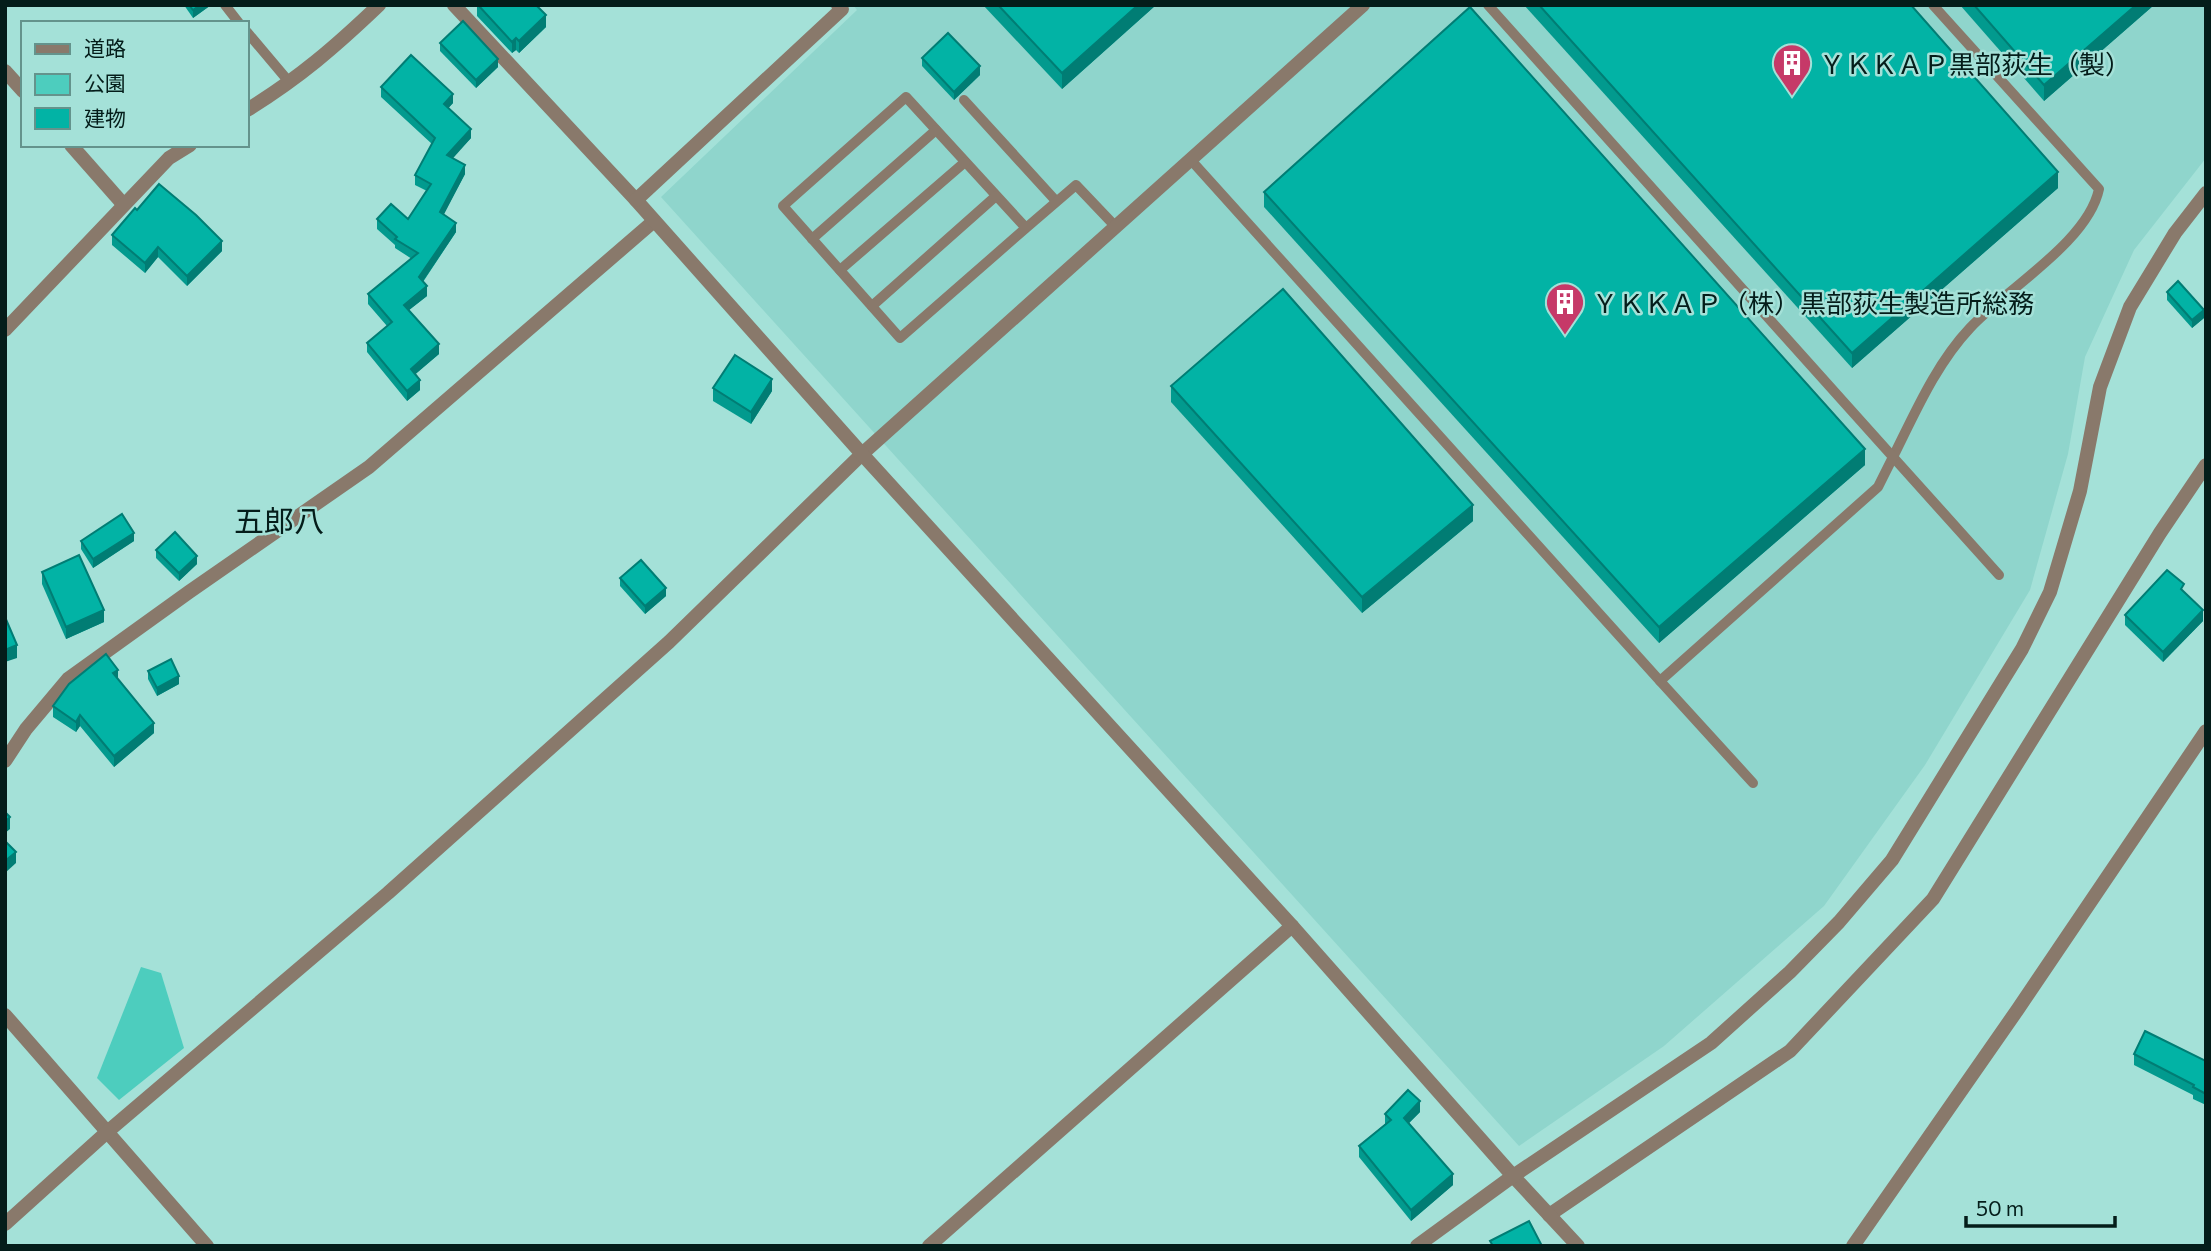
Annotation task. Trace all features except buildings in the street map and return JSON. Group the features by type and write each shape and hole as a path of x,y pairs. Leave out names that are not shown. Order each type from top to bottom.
{"street":[{"path":"248,109 290,83 327,54 379,5"},
{"path":"454,5 636,200 1578,1246"},
{"path":"636,200 842,9 838,5"},
{"path":"5,1224 106,1133 388,893 658,651 862,454 1363,5"},
{"path":"5,71 21,89"},
{"path":"73,147 123,204"},
{"path":"5,330 123,204 169,158 187,147"},
{"path":"1417,1246 1513,1176 1712,1043 1790,972 1839,922 1892,860 2022,649 2050,592 2080,491 2101,387 2130,307 2175,233 2204,198"},
{"path":"5,761 26,729 68,680 369,467 654,221"},
{"path":"1549,1215 1790,1051 1933,899 2160,533 2206,465"},
{"path":"1853,1246 2206,731"},
{"path":"929,1246 1292,926"},
{"path":"5,1015 207,1246"}],"lane":[{"path":"225,5 237,21"},
{"path":"1488,5 1999,575"},
{"path":"1660,681 1878,487 1933,378 1969,329 2071,238 2096,203 2099,189 1933,5"},
{"path":"248,33 290,83"},
{"path":"1026,229 906,97 783,206 900,338 1026,229 1056,201 1076,185 1115,226"},
{"path":"964,100 1056,201"},
{"path":"812,239 936,130"},
{"path":"1190,159 1753,783"},
{"path":"840,270 965,162"},
{"path":"872,306 996,195"}],"shaded area":[{"path":"853,5 2206,5 2206,158 2134,250 2085,357 2068,454 2030,590 1925,765 1824,906 1664,1046 1519,1146 661,197 857,10"}],"green space":[{"path":"141,967 161,973 184,1048 119,1100 97,1078"}],"place":[{"name":"ＹＫＫＡＰ黒部荻生（製）","path":"1792,97"},
{"name":"ＹＫＫＡＰ（株）黒部荻生製造所総務","path":"1565,336"}],"district":[{"name":"五郎八","path":"279,519"}]}
